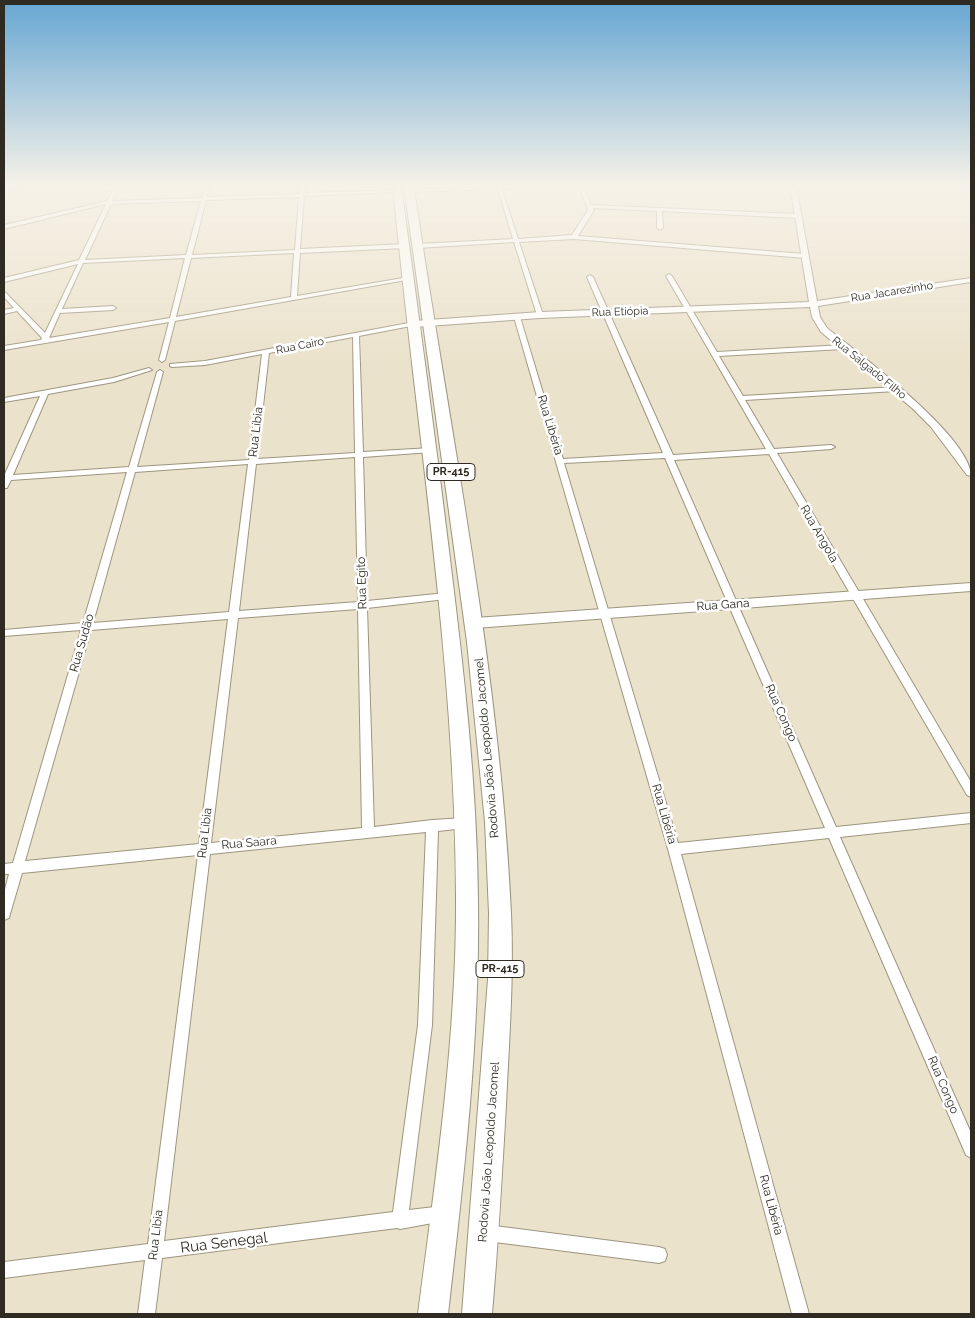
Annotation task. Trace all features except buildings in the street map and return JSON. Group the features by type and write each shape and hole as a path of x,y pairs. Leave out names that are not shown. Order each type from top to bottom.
{"highway":[{"name":"Rodovia João Leopoldo Jacomel","path":"405,248 409,279 421,322 475,624 492,781 500,916 499,1013 477,1314"},
{"name":"Rodovia João Leopoldo Jacomel","path":"418,248 421,322 431,450 459,712 465,823 467,940 464,1018 433,1314"},
{"path":"446,596 454,610 462,618 475,624"}],"street":[{"path":"45,340 89,248"},
{"path":"162,360 191,248"},
{"path":"294,299 298,248"},
{"path":"4,280 82,261 378,248"},
{"path":"519,248 540,316"},
{"path":"702,248 805,256"},
{"name":"Rua Salgado Filho","path":"803,248 816,317 824,330 842,347 896,389 935,425 971,473"},
{"name":"Rua Angola","path":"669,276 971,792"},
{"name":"Rua Congo","path":"590,277 971,1150"},
{"path":"4,348 409,279"},
{"name":"Rua Jacarezinho","path":"814,304 971,280"},
{"path":"4,294 45,340"},
{"name":"Rua Etiópia","path":"421,322 814,304"},
{"path":"59,311 113,308"},
{"path":"4,312 17,309"},
{"name":"Rua Libéria","path":"517,317 674,849 801,1314"},
{"name":"Rua Cairo","path":"172,365 201,364 266,353 421,322"},
{"name":"Rua Egito","path":"356,335 368,832"},
{"path":"715,354 842,347"},
{"name":"Rua Líbia","path":"147,1314 266,353"},
{"path":"4,400 114,380 149,370 160,372 172,365 170,361 162,360 150,364 149,370"},
{"name":"Rua Sudão","path":"4,914 160,372"},
{"path":"740,398 896,389"},
{"path":"45,393 5,481 131,470 431,450"},
{"path":"561,461 831,447"},
{"path":"971,575 968,580 971,587"},
{"name":"Rua Gana","path":"475,624 854,594 971,587"},
{"path":"4,633 363,605 446,596"},
{"path":"674,849 971,818"},
{"name":"Rua Saara","path":"4,869 465,823"},
{"path":"400,1222 425,1025 432,825"},
{"name":"Rua Senegal","path":"4,1270 400,1222 444,1214"},
{"path":"484,1233 659,1255"}]}
